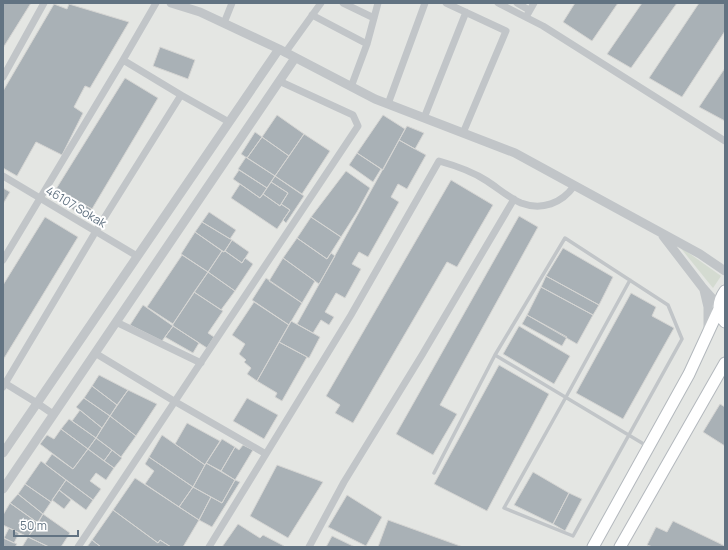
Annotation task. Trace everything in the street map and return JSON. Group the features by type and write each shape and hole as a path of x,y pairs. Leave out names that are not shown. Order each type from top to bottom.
{"main road":[{"path":"725,291 720,298 719,307 720,313 725,322"},
{"path":"593,547 689,374 719,307"},
{"path":"620,547 725,364"}],"street":[{"path":"3,77 44,3"},
{"path":"3,260 156,3"},
{"path":"171,3 200,12 224,23 388,104 515,153 700,254 725,271"},
{"path":"224,23 232,3"},
{"path":"3,453 229,122 320,3"},
{"path":"344,3 374,18"},
{"path":"351,87 367,44 378,3"},
{"path":"388,104 425,3"},
{"path":"446,3 506,31 463,133"},
{"path":"498,3 527,14"},
{"path":"517,3 527,14 543,26 725,141"},
{"path":"527,14 534,3"},
{"path":"424,118 466,12"},
{"path":"312,15 367,44"},
{"path":"3,489 295,58"},
{"path":"123,60 181,96 229,122"},
{"path":"78,547 358,126 353,115 279,81"},
{"path":"53,414 4,384 96,231 181,96"},
{"path":"209,547 351,315 439,161 464,168 514,199 534,206 548,205 561,199 574,186"},
{"name":"46107 Sokak","path":"3,176 138,256"},
{"path":"309,547 344,482 422,355 514,199"},
{"path":"661,233 719,307"},
{"path":"703,288 708,307 708,333"},
{"path":"116,322 201,363"},
{"path":"95,353 266,454"}],"lane":[{"path":"434,473 495,355 565,238 668,304 682,340 573,536 504,508 630,280"},
{"path":"495,355 648,446"}],"shaded area":[{"path":"3,3 725,3 725,547 3,547"},
{"path":"679,246 721,276 713,288"}],"building":[{"path":"3,3 31,3 3,48"},
{"path":"575,3 618,3 592,41 563,22"},
{"path":"642,3 677,3 631,68 607,54"},
{"path":"699,3 725,3 725,31 682,97 649,78"},
{"path":"54,4 67,9 69,4 129,22 90,88 85,86 74,107 83,113 62,155 36,142 17,176 3,168 3,91"},
{"path":"160,47 195,60 188,79 153,66"},
{"path":"725,68 725,121 699,107"},
{"path":"125,78 158,98 92,209 56,189"},
{"path":"277,115 304,134 289,156 262,137"},
{"path":"383,115 405,129 383,170 357,153"},
{"path":"407,126 424,133 415,149 399,140"},
{"path":"255,132 262,137 247,158 241,154"},
{"path":"304,134 330,151 302,194 275,176"},
{"path":"262,137 289,156 275,176 247,158"},
{"path":"399,140 426,155 407,189 398,184 391,197 399,202 368,257 359,252 352,264 361,269 345,298 336,293 325,312 334,317 329,325 321,320 313,333 297,324"},
{"path":"357,153 381,169 373,182 349,165"},
{"path":"246,157 275,176 267,188 238,169"},
{"path":"239,170 267,188 260,198 233,179"},
{"path":"346,171 370,188 341,237 311,217"},
{"path":"275,176 304,196 286,223 283,220 290,210 281,204 288,193 271,182"},
{"path":"451,180 493,205 457,267 447,262 353,423 335,413 340,405 326,396"},
{"path":"271,182 288,193 280,206 263,194"},
{"path":"240,184 260,198 263,194 280,206 281,204 290,210 277,229 231,198"},
{"path":"3,188 10,192 3,204"},
{"path":"56,189 92,209 87,218 52,197"},
{"path":"209,212 236,230 230,239 202,222"},
{"path":"519,216 538,227 440,405 457,414 433,455 396,434"},
{"path":"45,217 78,237 3,360 3,285"},
{"path":"311,217 341,237 327,259 297,238"},
{"path":"202,222 232,240 224,252 195,232"},
{"path":"195,232 222,251 208,272 181,254"},
{"path":"297,238 327,259 331,253 335,256 319,284 283,258"},
{"path":"232,240 249,252 242,263 225,251"},
{"path":"563,248 613,277 599,305 546,276"},
{"path":"222,251 225,251 242,263 245,258 253,264 235,291 208,272"},
{"path":"182,255 208,272 173,324 147,307"},
{"path":"283,258 315,281 302,303 269,281"},
{"path":"208,272 235,291 221,310 194,292"},
{"path":"546,276 599,305 593,315 541,287"},
{"path":"266,278 302,303 289,325 252,300"},
{"path":"541,287 593,315 577,344 527,315"},
{"path":"194,292 223,311 208,333 214,337 207,348 173,326"},
{"path":"631,293 656,307 652,316 674,328 623,419 576,393"},
{"path":"254,302 289,325 257,381 247,374 251,368 244,362 246,360 239,354 245,344 232,335"},
{"path":"143,305 173,326 162,341 130,325"},
{"path":"527,315 567,337 562,346 522,324"},
{"path":"291,321 320,337 309,358 279,342"},
{"path":"173,326 199,343 193,353 165,337"},
{"path":"519,326 570,356 554,384 503,354"},
{"path":"279,342 307,357 282,401 275,397 277,393 257,381"},
{"path":"499,365 549,394 487,511 434,484"},
{"path":"99,375 128,390 117,405 92,386"},
{"path":"92,386 117,405 110,416 84,398"},
{"path":"128,390 157,404 136,436 110,416"},
{"path":"84,398 110,416 102,428 76,407"},
{"path":"247,398 278,415 264,439 233,421"},
{"path":"720,404 725,407 725,446 703,432"},
{"path":"80,410 102,428 96,438 72,421"},
{"path":"110,416 136,436 121,457 96,438"},
{"path":"69,419 96,438 88,449 61,429"},
{"path":"187,423 220,441 205,465 175,444"},
{"path":"61,429 88,449 73,469 40,444 47,435 54,439"},
{"path":"162,435 205,465 193,487 149,457"},
{"path":"96,438 112,450 104,461 88,449"},
{"path":"222,439 235,447 221,471 206,463"},
{"path":"243,445 253,450 235,480 221,471 235,447 239,450"},
{"path":"88,449 114,468 106,480 96,473 90,481 101,489 93,500 45,464 52,454 73,469"},
{"path":"112,450 122,458 114,468 104,461"},
{"path":"149,457 193,487 179,507 145,484 154,471 145,464"},
{"path":"41,461 66,480 51,502 25,484"},
{"path":"206,463 235,480 222,503 193,487"},
{"path":"277,465 323,482 288,538 250,516"},
{"path":"533,472 569,493 553,524 514,505"},
{"path":"135,478 199,520 183,547 171,547 160,540 158,543 113,510"},
{"path":"66,480 93,500 86,510 59,490"},
{"path":"235,480 240,482 212,527 199,520 211,497 222,503"},
{"path":"25,484 51,502 43,514 18,494"},
{"path":"193,487 211,497 199,520 179,507"},
{"path":"59,490 71,500 64,509 52,500"},
{"path":"569,493 582,499 565,531 553,524"},
{"path":"18,494 43,514 38,523 10,503"},
{"path":"347,495 382,517 366,546 328,527"},
{"path":"10,503 38,523 28,537 3,525 3,515"},
{"path":"113,510 158,543 160,540 171,547 101,547 92,540"},
{"path":"43,514 70,533 61,547 49,547 28,537"},
{"path":"388,520 463,547 378,547"},
{"path":"673,521 725,547 653,547 647,545 656,527 667,532"},
{"path":"238,524 260,538 263,535 284,546 222,547"},
{"path":"9,528 19,533 14,543 4,538"},
{"path":"332,536 355,547 326,547"},
{"path":"28,537 49,547 22,547"},
{"path":"3,538 17,544 15,547 3,547"},
{"path":"92,540 101,547 87,547"}]}
